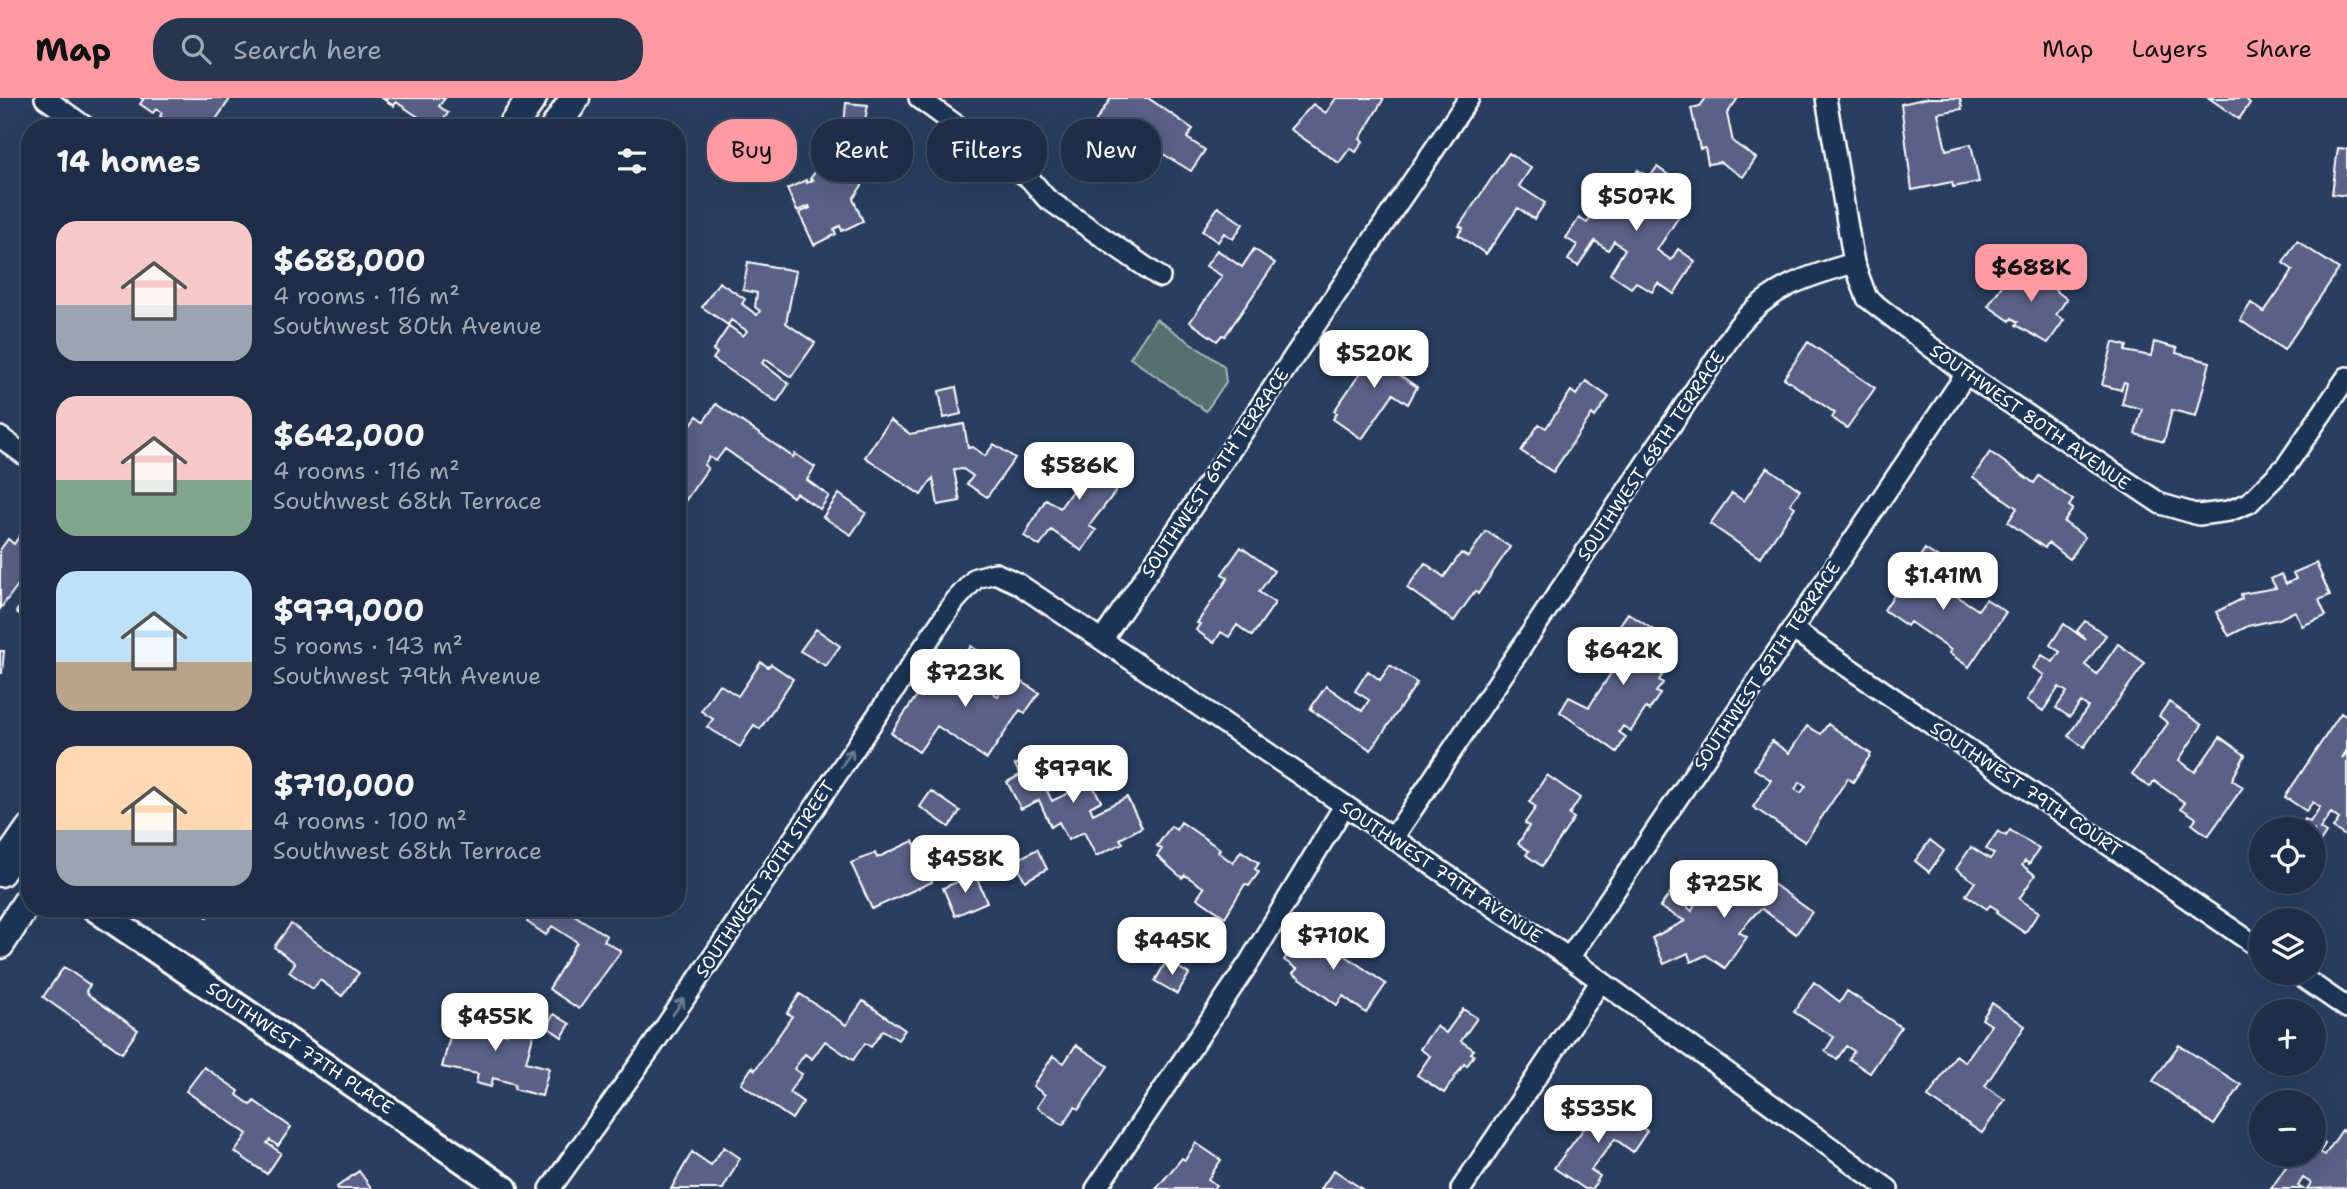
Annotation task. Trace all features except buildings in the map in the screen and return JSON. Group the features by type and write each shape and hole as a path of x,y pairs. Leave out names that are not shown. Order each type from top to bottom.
{"main road":[{"path":"517,119 531,98"},
{"path":"561,119 575,98"},
{"path":"0,944 21,912"}],"street":[{"path":"45,98 74,119"},
{"path":"919,98 1030,179 1046,198 1160,277"},
{"name":"SOUTHWEST 69TH TERRACE","path":"1102,640 1469,98"},
{"path":"1826,98 1854,264"},
{"name":"SOUTHWEST 80TH AVENUE","path":"1854,264 1867,298 1966,374 2161,504 2199,515 2241,507 2277,477 2347,377"},
{"name":"SOUTHWEST 68TH TERRACE","path":"1393,838 1744,319 1760,302 1786,285 1854,264"},
{"name":"SOUTHWEST 67TH TERRACE","path":"1569,958 1966,374"},
{"path":"0,438 21,452"},
{"name":"SOUTHWEST 79TH AVENUE","path":"984,575 1003,576 1102,640 1569,958 1888,1189"},
{"name":"SOUTHWEST 70TH STREET","path":"550,1189 640,1064 955,601 969,585 984,575"},
{"name":"SOUTHWEST 79TH COURT","path":"1791,629 2249,941"},
{"path":"1096,1189 1250,961 1344,806"},
{"name":"SOUTHWEST 77TH PLACE","path":"107,917 505,1189"},
{"path":"1461,1189 1601,981"},
{"path":"2313,985 2347,1008"}],"green space":[{"path":"1156,319 1224,366 1226,382 1206,411 1130,358"}]}
